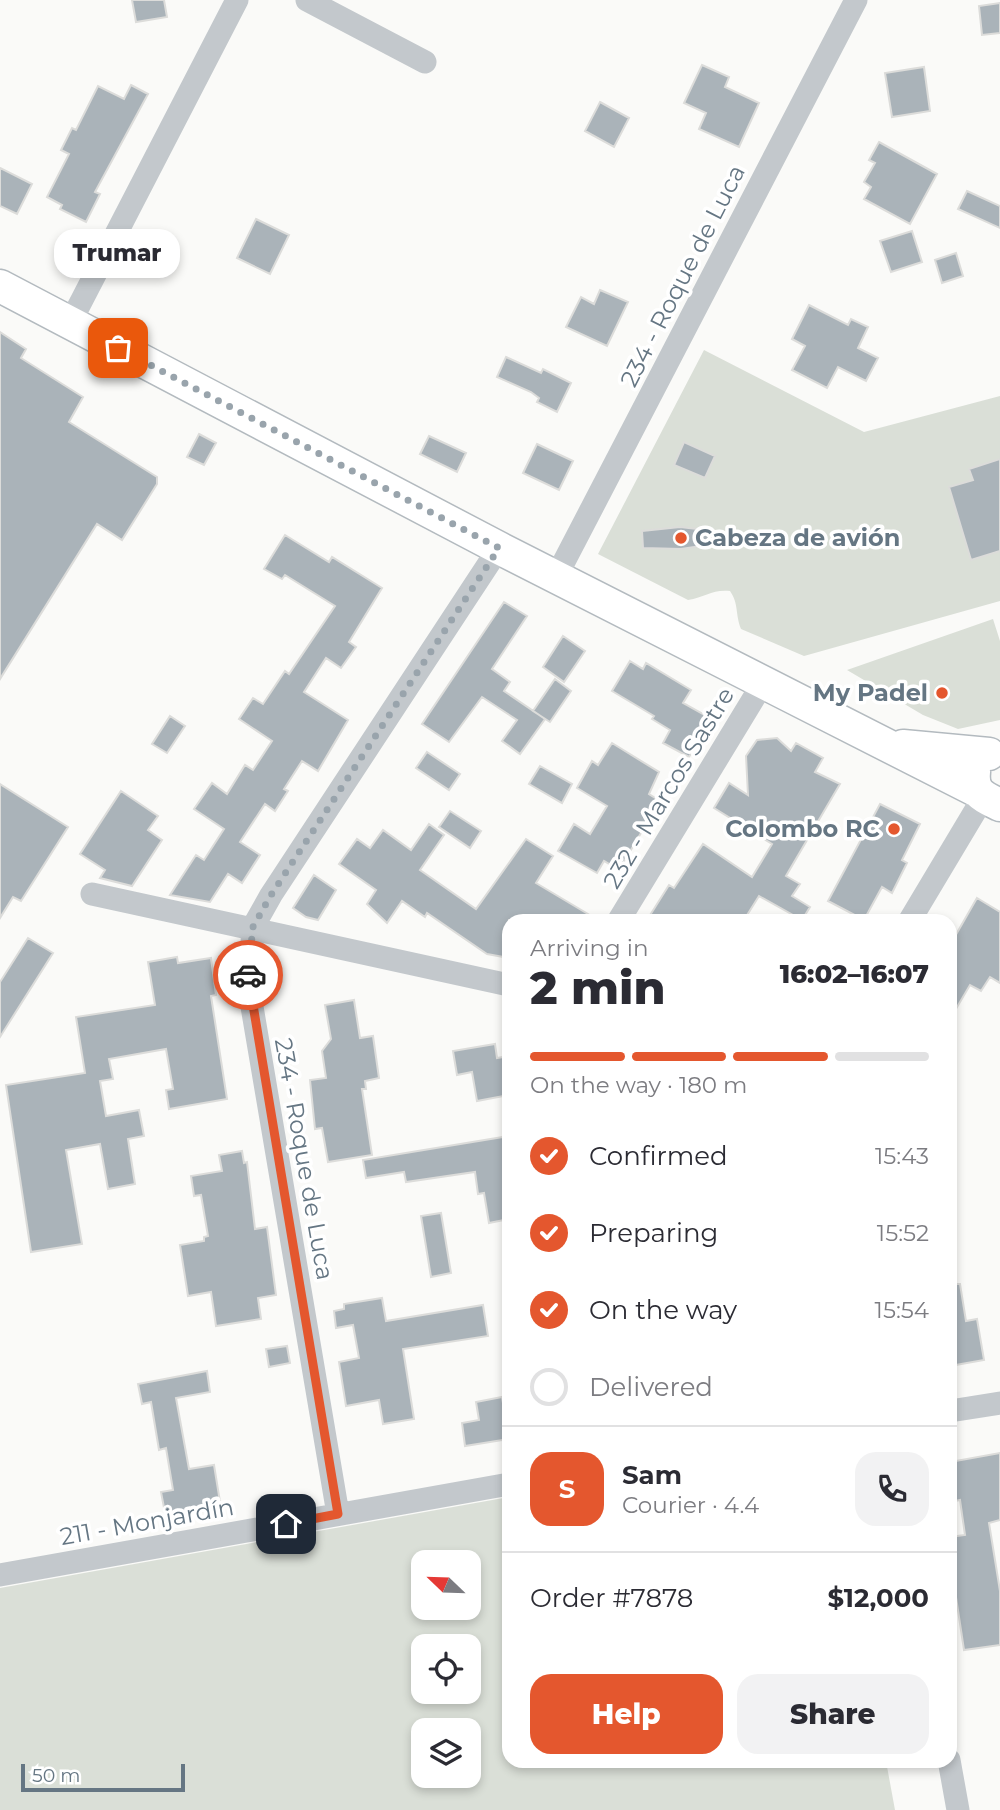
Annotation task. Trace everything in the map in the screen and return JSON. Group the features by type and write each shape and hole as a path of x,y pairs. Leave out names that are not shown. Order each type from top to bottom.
{"main road":[{"path":"0,286 499,548 991,800"},
{"path":"879,742 948,752 995,753"},
{"path":"991,800 973,773 976,765 995,753"}],"street":[{"path":"70,323 237,0"},
{"path":"307,0 425,62"},
{"name":"234 - Roque de Luca","path":"556,577 856,0"},
{"name":"234 - Roque de Luca","path":"338,1514 249,989 253,927 271,895 499,548"},
{"name":"232 - Marcos Sastre","path":"623,914 763,683"},
{"path":"914,914 991,800"},
{"path":"92,894 502,983"},
{"path":"957,1410 1000,1403"},
{"name":"211 - Monjardín","path":"0,1575 502,1485"},
{"path":"950,1768 958,1810"}],"shaded area":[{"path":"704,350 864,432 1000,396 1000,601 804,656 741,629 735,600 730,591 714,592 688,600 598,554"},
{"name":"My Padel","path":"993,619 1000,641 1000,720 958,729 923,715 847,670"},
{"path":"502,1498 502,1768 887,1768 895,1810 0,1810 0,1588"}],"building":[{"path":"132,0 164,0 167,17 136,22"},
{"path":"1000,3 1000,33 982,35 979,6"},
{"path":"702,65 729,77 725,87 759,103 739,147 699,129 706,113 684,103"},
{"path":"924,67 930,111 892,117 885,73"},
{"path":"131,85 148,94 95,192 100,194 86,222 60,209 62,205 47,197 69,154 61,150 72,128 76,130 98,86 124,99"},
{"path":"600,102 629,118 614,147 585,131"},
{"path":"879,142 937,174 910,224 864,199 871,187 864,182 875,163 869,160"},
{"path":"0,168 32,184 17,214 0,206"},
{"path":"967,191 1000,206 1000,228 958,209"},
{"path":"256,219 289,235 270,274 237,258"},
{"path":"912,231 922,262 891,272 880,241"},
{"path":"956,253 963,276 942,283 935,260"},
{"path":"600,290 628,302 607,346 566,327 581,297 594,304"},
{"path":"809,305 848,325 851,319 868,327 858,348 878,358 866,381 838,367 827,388 792,370 805,346 792,339"},
{"path":"0,332 26,349 21,358 83,397 69,422 157,477 157,484 122,540 97,524 0,679"},
{"path":"506,357 541,373 543,369 571,383 557,412 537,402 539,398 531,392 497,377"},
{"path":"199,434 216,443 204,465 187,457"},
{"path":"429,436 466,453 457,472 420,454"},
{"path":"684,442 715,456 705,478 674,465"},
{"path":"537,444 573,461 559,490 523,473"},
{"path":"1000,459 1000,551 971,560 949,487 973,480 969,469"},
{"name":"Cabeza de avión","path":"680,527 741,534 741,540 681,549 643,548 642,531"},
{"path":"285,535 329,562 332,557 382,588 349,642 356,647 341,668 326,658 304,692 348,720 318,771 302,761 284,789 288,791 275,811 265,804 240,842 260,855 242,883 228,874 210,902 170,895 196,855 204,860 224,829 194,809 212,783 227,794 245,765 253,770 272,741 239,719 253,698 263,704 285,671 289,674 335,606 285,575 282,579 264,569"},
{"path":"504,602 527,616 492,669 510,682 504,691 545,719 520,754 502,741 517,720 482,697 449,742 422,724"},
{"path":"563,636 585,651 564,682 543,667"},
{"path":"630,661 643,669 646,663 691,690 683,703 712,719 689,757 663,743 670,730 652,719 654,716 612,691"},
{"path":"555,679 571,691 550,722 533,711"},
{"path":"170,716 185,726 167,753 152,744"},
{"path":"777,738 791,751 796,743 823,758 815,772 840,784 786,876 800,884 792,896 810,907 806,914 791,914 759,896 748,914 651,914 669,885 674,888 703,844 752,877 772,844 714,808 729,783 748,795 746,756 757,740"},
{"path":"612,743 659,772 649,794 660,801 619,870 604,861 597,873 558,851 574,824 590,834 607,806 577,788 592,761 598,765"},
{"path":"427,752 460,774 449,790 416,768"},
{"path":"540,766 572,784 562,803 529,784"},
{"path":"0,784 68,827 21,901 13,897 0,918"},
{"path":"121,791 158,816 148,830 162,840 132,886 100,878 105,870 80,854"},
{"path":"880,804 920,824 902,860 907,863 892,893 882,887 867,914 853,914 828,901"},
{"path":"450,811 481,831 470,848 439,827"},
{"path":"429,824 444,835 420,870 476,909 526,839 553,856 536,883 588,914 502,914 502,957 487,954 427,913 425,917 402,901 387,923 367,904 376,890 339,864 357,839 370,848 383,830 411,850"},
{"path":"314,875 336,890 318,920 306,917 293,908"},
{"path":"977,898 1000,912 1000,983 990,977 981,991 970,985 957,1007 957,933"},
{"path":"28,938 53,953 0,1037 0,982"},
{"path":"177,957 178,963 211,958 216,995 211,996 227,1099 169,1109 166,1090 173,1089 166,1049 109,1059 113,1079 100,1081 106,1116 139,1110 144,1136 128,1139 135,1184 108,1189 100,1144 66,1150 82,1244 31,1252 6,1085 85,1073 76,1017 155,1005 148,962"},
{"path":"354,1000 360,1038 373,1036 379,1078 365,1081 366,1089 362,1089 372,1155 328,1162 322,1128 315,1129 310,1080 326,1078 322,1051 331,1039 325,1005"},
{"path":"495,1044 497,1058 502,1057 502,1096 477,1101 472,1072 457,1075 453,1051"},
{"path":"502,1137 502,1220 489,1223 484,1193 478,1194 475,1172 406,1182 404,1172 366,1178 363,1160"},
{"path":"242,1151 244,1163 247,1162 255,1229 267,1227 276,1295 258,1298 261,1319 216,1326 211,1292 188,1296 180,1245 204,1241 204,1237 208,1236 201,1195 194,1196 191,1176 222,1171 219,1155"},
{"path":"441,1213 451,1273 431,1277 421,1216"},
{"path":"957,1284 960,1284 966,1321 977,1319 984,1360 957,1365"},
{"path":"382,1298 386,1321 483,1305 488,1336 403,1349 414,1419 383,1424 379,1400 346,1406 339,1362 359,1358 353,1325 336,1328 334,1311 344,1309 344,1304"},
{"path":"287,1346 290,1363 269,1367 266,1349"},
{"path":"207,1371 210,1392 176,1398 189,1469 214,1465 221,1508 166,1518 161,1492 173,1490 166,1448 159,1450 151,1402 142,1404 138,1384"},
{"path":"502,1397 502,1440 465,1446 462,1423 479,1420 476,1402"},
{"path":"1000,1453 1000,1520 989,1523 1000,1591 1000,1645 964,1650 957,1604 957,1536 965,1535 960,1500 957,1501 957,1461"}],"way so far":[{"path":"118,348 499,548 271,895 253,927 248,975"}],"place":[{"name":"Trumar","path":"118,348"},
{"name":"Cabeza de avión","path":"681,538"},
{"name":"My Padel","path":"942,693"},
{"name":"Colombo RC","path":"894,829"}],"route":[{"path":"248,975 338,1514 286,1524"}]}
